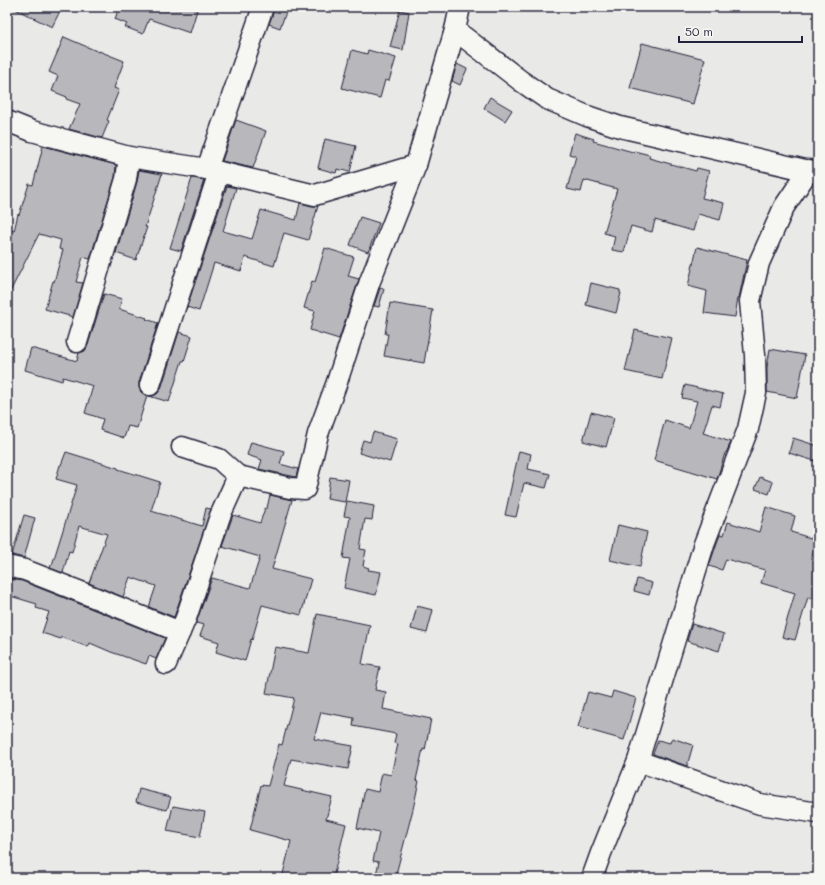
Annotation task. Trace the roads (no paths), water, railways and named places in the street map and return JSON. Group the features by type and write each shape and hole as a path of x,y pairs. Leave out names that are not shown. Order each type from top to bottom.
{"street":[{"path":"150,385 188,269 213,171 263,7"},
{"path":"182,447 219,459 238,476 290,488 305,489 318,434 338,382 370,281 416,164 455,30 460,7"},
{"path":"455,30 521,81 547,99 587,116 620,127 814,171 784,207 759,263 750,301 755,355 756,393 748,429 704,544 638,761 592,878"},
{"path":"7,121 32,131 129,157 213,171 315,195 416,164"},
{"path":"77,342 126,179 129,157"},
{"path":"166,664 186,618 220,516 238,476"},
{"path":"7,566 25,570 67,586 180,632"},
{"path":"638,761 760,804 818,813"}]}
